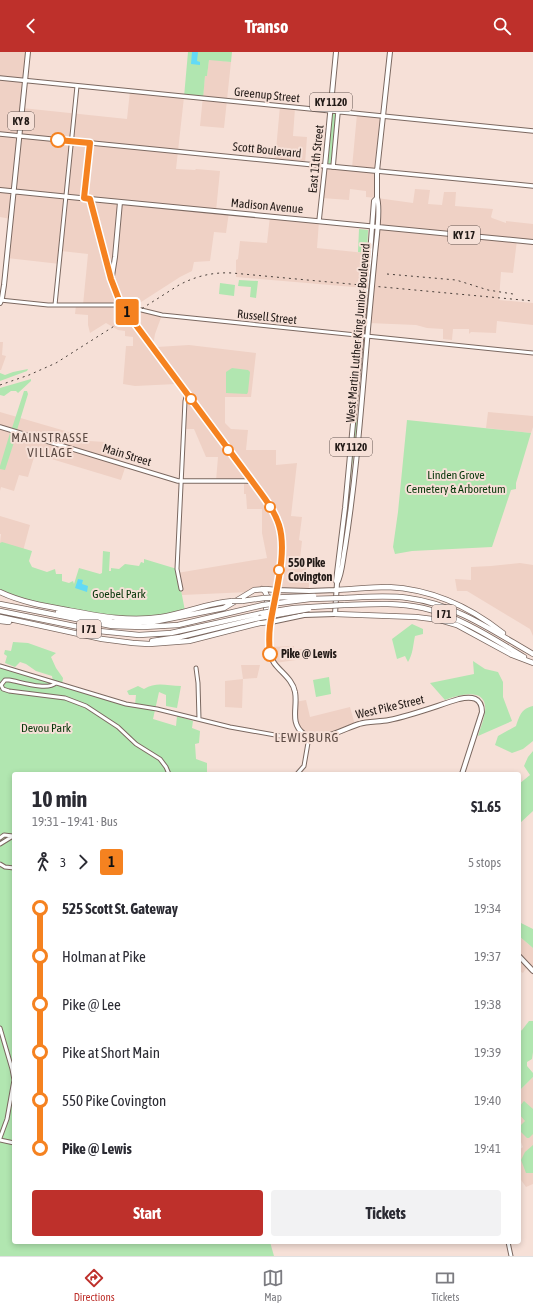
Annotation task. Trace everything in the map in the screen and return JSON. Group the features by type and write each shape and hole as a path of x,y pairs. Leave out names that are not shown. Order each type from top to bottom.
{"highway":[{"path":"336,590 390,587 411,589 433,594 449,600 472,612 520,646"},
{"path":"40,612 58,612 112,622 153,622 195,612 224,608 249,592 262,589 276,590"},
{"path":"181,640 198,630 260,618 265,619 268,595 266,591 262,589"},
{"path":"0,592 17,599 38,604 107,617 140,619 176,616"},
{"path":"195,612 232,601 302,596 344,597"},
{"name":"I 71","path":"0,604 112,626 154,627 178,625 263,605 310,599 344,597 401,597 434,603 466,615 533,654"},
{"name":"I 71","path":"260,618 332,605 399,604 430,610 453,618 533,662"},
{"name":"I 71","path":"0,611 120,634 149,635 198,630"},
{"path":"335,614 416,617 440,620 457,625 512,655 533,662"},
{"path":"0,617 118,641 155,641 200,638 260,618 271,622"},
{"path":"0,621 35,625"}],"main road":[{"name":"KY 8","path":"1,301 28,52"},
{"name":"East 11th Street","path":"319,221 336,52"},
{"path":"377,171 390,52"},
{"name":"Greenup Street","path":"0,78 533,131"},
{"name":"East 11th Street","path":"333,167 338,112"},
{"name":"Scott Boulevard","path":"0,134 533,186"},
{"path":"84,198 90,143"},
{"name":"KY 1120","path":"374,227 374,202 377,198 377,171"},
{"name":"Madison Avenue","path":"0,190 533,242"},
{"path":"90,199 111,279 121,305 272,509 280,530 282,554 271,622 270,654 275,664 292,683 295,692 295,721 301,732 309,737"},
{"path":"111,279 115,257 120,202"},
{"name":"West Martin Luther King Junior Boulevard","path":"337,583 339,581 350,508 369,318 374,227"},
{"name":"West Martin Luther King Junior Boulevard","path":"336,590 363,318 372,254"},
{"name":"Main Street","path":"0,427 163,477 182,481 252,481"},
{"path":"276,590 309,592 336,590"},
{"name":"KY 1120","path":"335,614 336,590"},
{"path":"271,622 304,615 335,614"},
{"name":"West Pike Street","path":"309,737 321,737 360,723 392,719 466,697 472,697 480,703 482,712 463,772"},
{"path":"521,958 533,971"}],"street":[{"path":"55,305 77,86"},
{"name":"Russell Street","path":"1,301 55,305 121,305 162,315 533,352"},
{"path":"181,589 177,569 185,401 187,393"},
{"path":"0,666 122,703 157,709 237,728 303,740 309,737"},
{"path":"196,668 199,719"},
{"path":"56,683 47,687 5,680 1,685 2,688 9,691 65,698 86,706 118,727 136,744 160,759 169,772"},
{"path":"299,772 304,766 309,737"},
{"path":"0,838 4,835 12,836"},
{"path":"0,844 12,837"},
{"path":"0,864 5,867 12,868"},
{"path":"0,1028 12,1069"},
{"path":"12,1091 7,1119 0,1139 12,1142"},
{"path":"508,1244 511,1256"}],"shaded area":[{"path":"0,52 28,52 22,108 127,119 130,91 184,97 176,169 220,171 216,211 229,212 226,233 214,232 210,261 194,262 192,271 138,304 138,309 162,315 155,334 153,346 189,345 256,353 251,397 225,397 225,423 231,429 248,430 246,450 276,450 276,465 297,463 291,516 302,517 299,540 302,541 300,559 307,561 306,572 309,580 309,591 266,589 249,592 182,595 177,573 267,558 262,533 262,509 247,509 246,494 244,494 244,481 216,481 218,457 206,457 194,429 184,429 185,401 187,393 179,383 135,386 123,384 126,346 133,346 133,337 125,336 125,331 118,330 106,323 90,333 88,315 75,314 76,305 83,305 88,254 61,251 60,264 7,258 11,219 0,217"},
{"path":"209,59 231,62 224,128 200,126 205,76 207,76"},
{"path":"280,106 295,108 293,136 307,137 305,164 275,161"},
{"path":"357,114 383,116 377,198 413,203 415,189 430,190 428,204 442,205 444,192 456,192 455,206 493,209 492,218 506,223 506,221 533,224 533,242 517,240 513,273 501,272 499,300 533,303 533,325 497,321 496,333 471,332 469,334 469,329 453,329 452,340 443,339 443,329 427,328 416,325 368,323 363,318 365,288 236,277 236,260 238,259 240,241 267,243 270,216 319,221 317,248 375,254 377,227 372,226 376,198 366,197 366,191 350,189 349,200 322,198 325,166 352,168"},
{"path":"0,342 3,342 2,355 6,356 1,370 0,370"},
{"path":"0,412 79,435 79,439 105,442 105,447 121,448 119,463 126,465 121,480 35,454 28,477 19,475 14,491 1,487 0,491"},
{"path":"488,412 533,416 533,427 531,433 486,428"},
{"path":"0,516 30,525 23,551 0,543"},
{"path":"520,563 533,565 533,636 530,629 467,591 457,591 455,579 471,580 471,567"},
{"path":"294,646 294,649 308,650 310,658 275,663 269,647"},
{"path":"241,665 260,665 257,678 243,679"},
{"path":"243,679 242,708 225,707 225,681"},
{"path":"306,700 310,717 350,707 355,725 343,731 311,738 297,725 295,702"},
{"path":"521,938 533,948 533,971 528,965 523,973 521,972"},
{"path":"533,1077 533,1184 526,1187 521,1180 521,1148 523,1147 521,1142 521,1089"}],"green space":[{"path":"188,52 232,52 231,62 209,60 207,76 205,76 203,99 184,97"},
{"path":"331,111 338,112 333,167 325,166"},
{"path":"359,229 368,230 367,253 358,252"},
{"path":"239,280 258,281 256,298 250,297 251,287 238,286"},
{"path":"220,283 235,285 234,296 219,294"},
{"path":"232,368 248,370 250,372 247,394 226,393 226,372"},
{"path":"28,369 27,371 0,381 0,373 5,375"},
{"path":"31,379 31,381 18,393 16,391 11,391 4,396 0,395 0,388"},
{"path":"24,391 27,391 28,394 17,430 12,428"},
{"path":"356,414 357,425 349,493 349,482"},
{"name":"Linden Grove Cemetery & Arboretum","path":"407,420 531,433 516,483 516,489 511,490 492,547 412,551 395,554 393,547"},
{"path":"10,433 16,436 5,470 0,469 0,466"},
{"name":"Goebel Park","path":"2,542 32,551 29,561 32,567 47,572 55,569 56,574 62,574 62,581 69,583 73,581 74,584 79,568 100,574 102,573 103,551 110,552 109,571 111,571 111,568 119,569 125,564 139,566 141,562 144,563 144,559 177,569 185,611 140,618 106,615 25,600 0,591 0,543"},
{"path":"412,624 423,629 423,634 415,636 412,653 408,662 405,656 397,659 392,639"},
{"name":"Devou Park","path":"13,642 28,643 56,653 51,657 63,678 62,685 135,705 136,695 129,695 127,691 138,686 144,689 153,685 162,684 181,686 177,708 166,706 166,695 159,692 153,719 176,726 177,716 193,721 192,728 200,731 199,743 195,744 196,759 207,763 207,772 12,772 12,1244 271,1244 274,1256 0,1256 0,666 53,682 52,676 36,671 26,664 20,662 15,667 5,663 7,656 4,654 5,650 11,651"},
{"path":"473,661 485,669 498,672 503,682 503,697 512,721 478,736 485,712 485,704 482,698 471,694 445,700 430,683 474,674"},
{"path":"329,677 331,694 316,697 313,680"},
{"path":"533,706 533,741 523,749 512,753 495,745 498,736 516,726 523,711"},
{"path":"533,751 533,811 521,822 521,782 530,775 524,766 528,757"},
{"path":"521,923 533,929 533,948 521,938"},
{"path":"529,1021 533,1021 533,1052 532,1059 527,1062 527,1066 533,1073 533,1077 521,1089 521,1031"},
{"path":"524,1101 533,1109 533,1134 529,1138 521,1132 521,1125 525,1121 521,1116 521,1105"},
{"path":"533,1145 533,1173 526,1173 521,1160 525,1152"}],"water":[{"path":"192,52 198,52 197,61 200,62 200,65 191,64"},
{"path":"78,579 83,580 82,584 88,586 87,592 75,588"}],"railway":[{"path":"0,385 29,375 56,363 179,285 192,279 211,274 232,273 533,301"},
{"path":"387,274 456,280 488,290 513,294"}],"bus line":[{"name":"1","path":"58,140 90,143 84,198 90,199 111,279 121,305 252,481 272,509 279,524 282,552 270,627 270,654"}],"place":[{"name":"550 Pike Covington","path":"279,570"},
{"name":"Pike @ Lewis","path":"270,654"}],"district":[{"name":"MAINSTRASSE VILLAGE","path":"50,444"},
{"name":"LEWISBURG","path":"307,737"}]}
